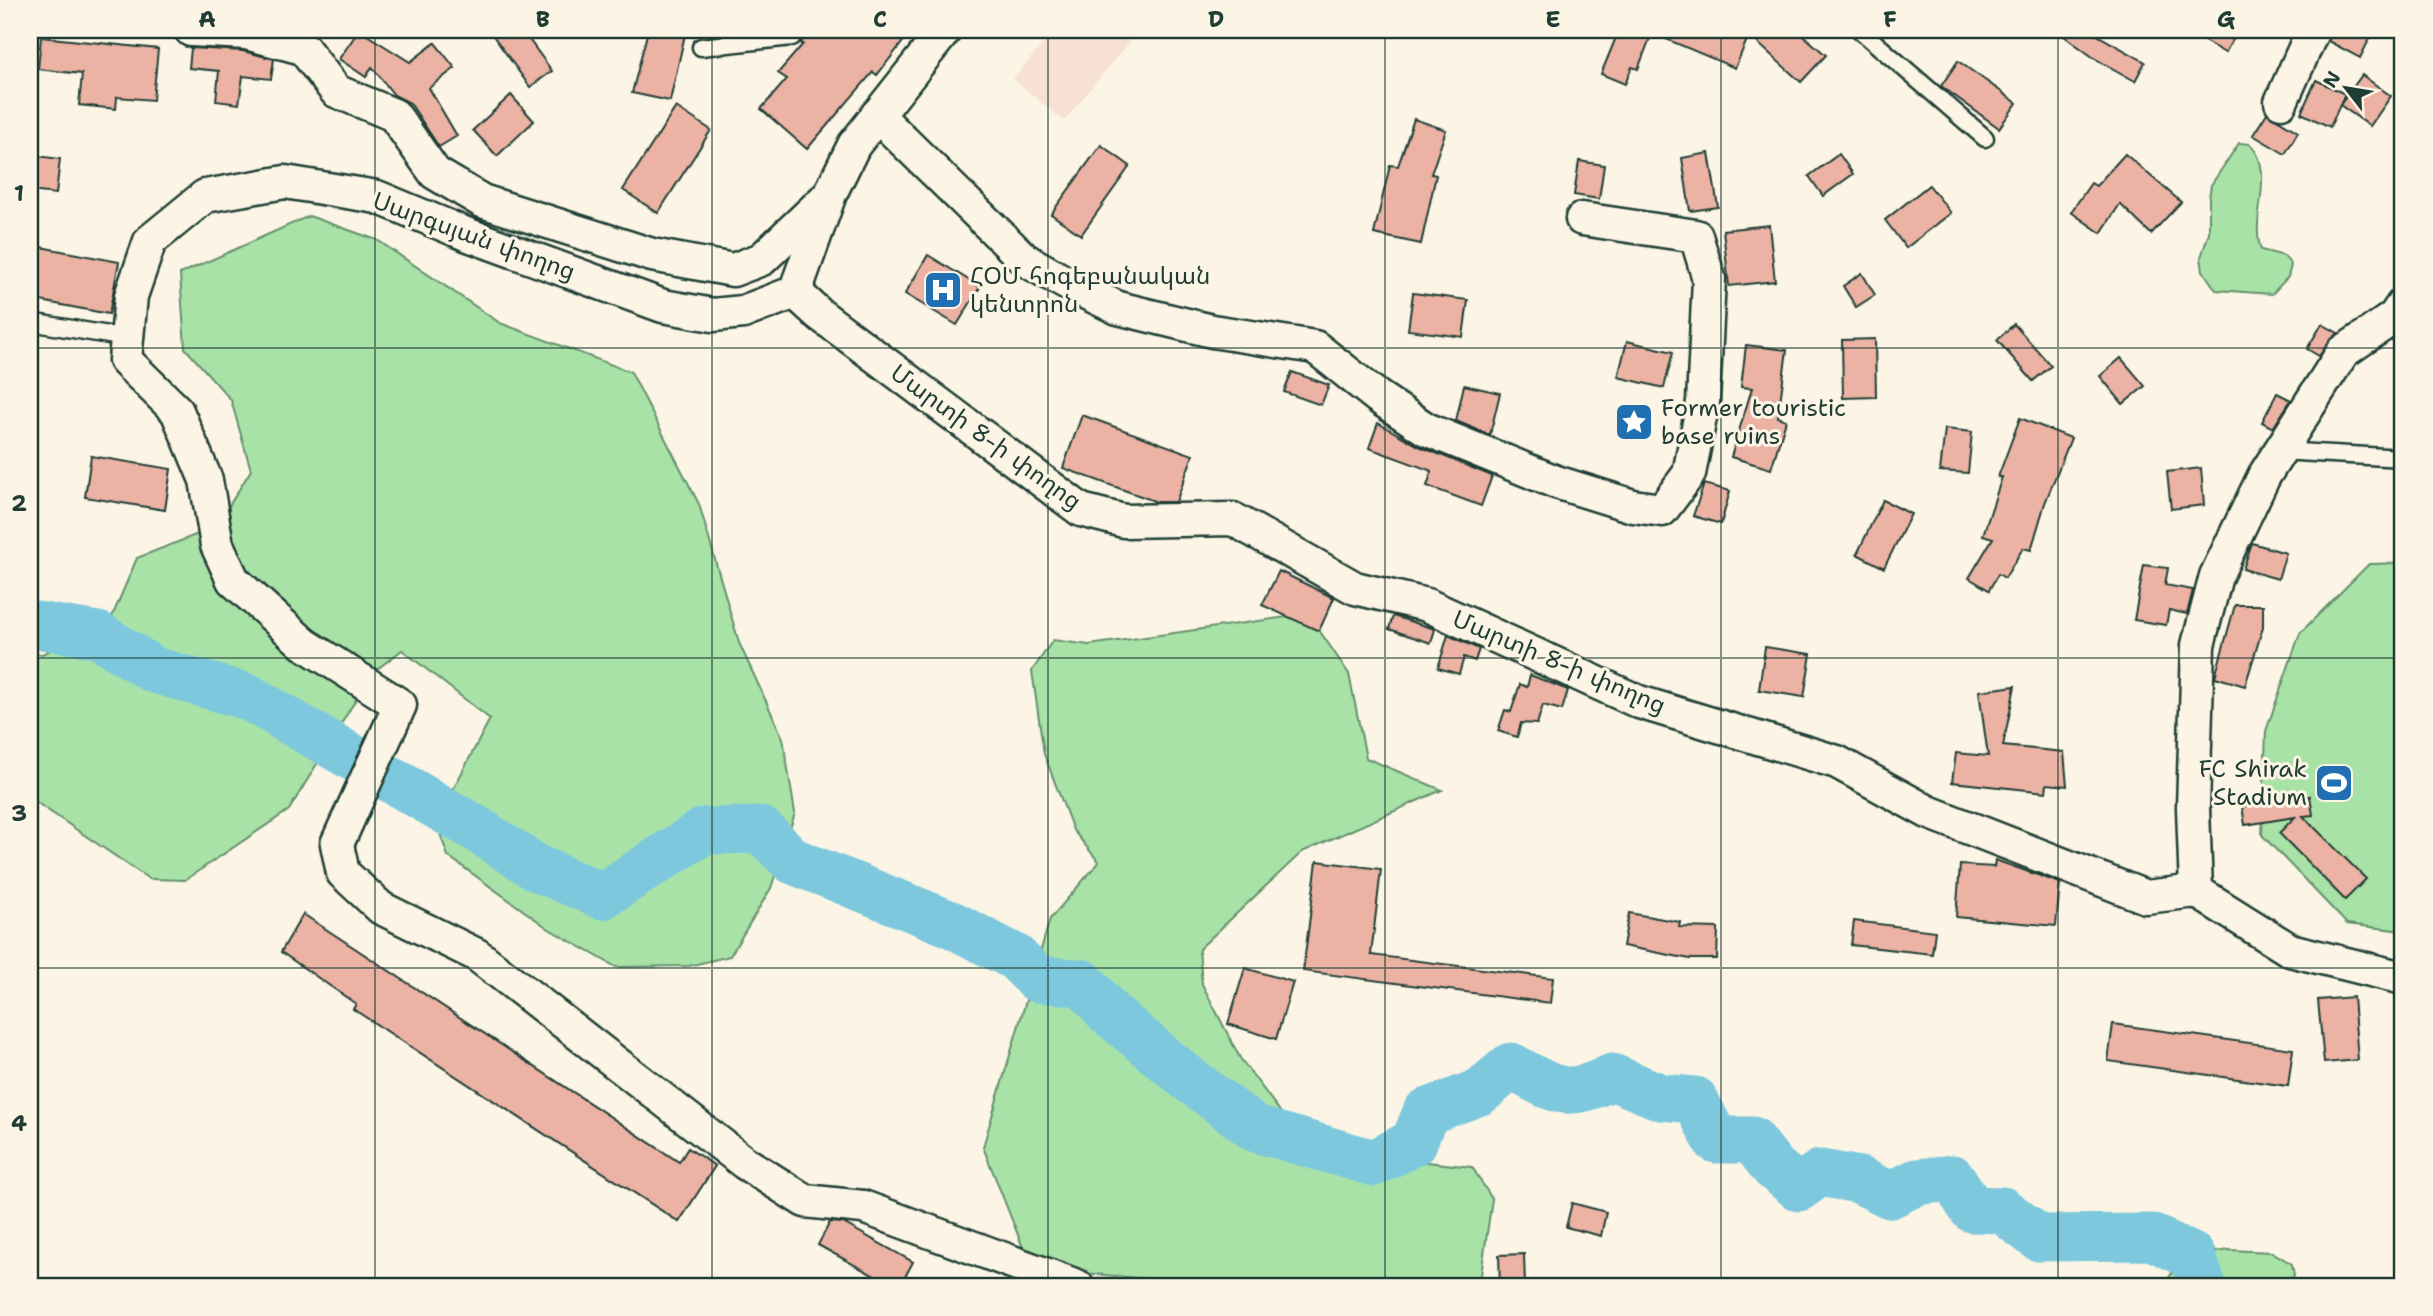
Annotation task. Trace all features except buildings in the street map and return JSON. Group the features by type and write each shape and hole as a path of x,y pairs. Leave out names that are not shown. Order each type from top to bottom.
{"street":[{"path":"191,30 246,33 303,48 336,91 394,116 435,173 482,201 652,255 733,270 762,259 830,194"},
{"path":"795,292 830,194 854,145 945,30"},
{"path":"2281,102 2313,30"},
{"path":"877,115 1024,259 1066,283 1118,307 1212,331 1315,347 1378,397 1426,429 1556,482 1633,506 1662,510 1689,474 1703,402 1709,279 1696,236 1582,219"},
{"name":"Սարգսյան փողոց","path":"795,292 743,312 713,315 663,306 466,234 377,197 285,181 205,196 150,241 131,296 125,360 177,411 206,480 217,545 233,579 304,644 400,705 337,844 343,873 380,908 477,955 745,1163 805,1200 863,1207 1077,1286"},
{"name":"Մարտի 8-ի փողոց","path":"795,292 819,314 1081,510 1124,521 1233,519 1354,588 1427,605 1639,702 1837,762 1928,812 2146,897 2196,891"},
{"path":"2403,304 2394,317 2343,352 2264,476 2216,576 2198,645 2193,808 2196,891 2290,950 2403,978"}],"lane":[{"path":"701,47 792,37 797,30"},
{"path":"1860,30 1985,138"},
{"path":"30,322 127,338"},
{"path":"2280,451 2403,458"}],"shaded area":[{"path":"1054,30 1139,30 1064,121 1013,79"}],"green space":[{"path":"2239,143 2250,144 2258,156 2261,168 2258,237 2261,250 2284,256 2291,265 2288,277 2272,294 2216,290 2203,271 2201,257 2209,233 2211,185"},
{"path":"309,216 377,240 500,323 631,372 699,504 739,643 783,738 795,813 771,888 730,956 689,966 616,967 549,929 448,856 436,822 490,719 402,650 372,673 289,810 185,880 149,879 30,798 30,654 42,654 109,624 137,558 216,527 251,470 231,400 185,348 180,274"},
{"name":"FC Shirak Stadium","path":"2403,563 2403,931 2347,924 2262,835 2266,731 2300,633 2369,564"},
{"path":"1308,614 1349,674 1366,758 1442,790 1302,852 1199,949 1202,984 1240,1058 1308,1149 1472,1167 1492,1199 1481,1275 1471,1286 1223,1286 1051,1270 1024,1250 983,1147 1050,919 1099,862 1073,830 1044,754 1032,671 1053,640 1089,645"},
{"path":"2228,1250 2272,1252 2292,1264 2294,1275 2288,1286 2164,1286 2183,1261 2196,1255"}],"waterway":[{"path":"30,624 98,635 154,670 248,697 475,828 537,868 602,896 704,831 761,830 793,861 951,924 1015,957 1037,979 1083,983 1109,1013 1190,1080 1256,1129 1374,1163 1414,1142 1426,1112 1480,1092 1511,1066 1538,1081 1560,1089 1582,1089 1612,1077 1661,1097 1695,1100 1716,1140 1752,1140 1774,1168 1799,1188 1820,1173 1859,1180 1890,1195 1917,1182 1952,1178 1972,1209 2002,1210 2039,1238 2152,1237 2192,1256 2203,1286"}],"place":[{"name":"ՀՕՄ հոգեբանական կենտրոն","path":"943,290"},
{"name":"Former touristic base ruins","path":"1634,422"},
{"name":"FC Shirak Stadium","path":"2334,783"}]}
